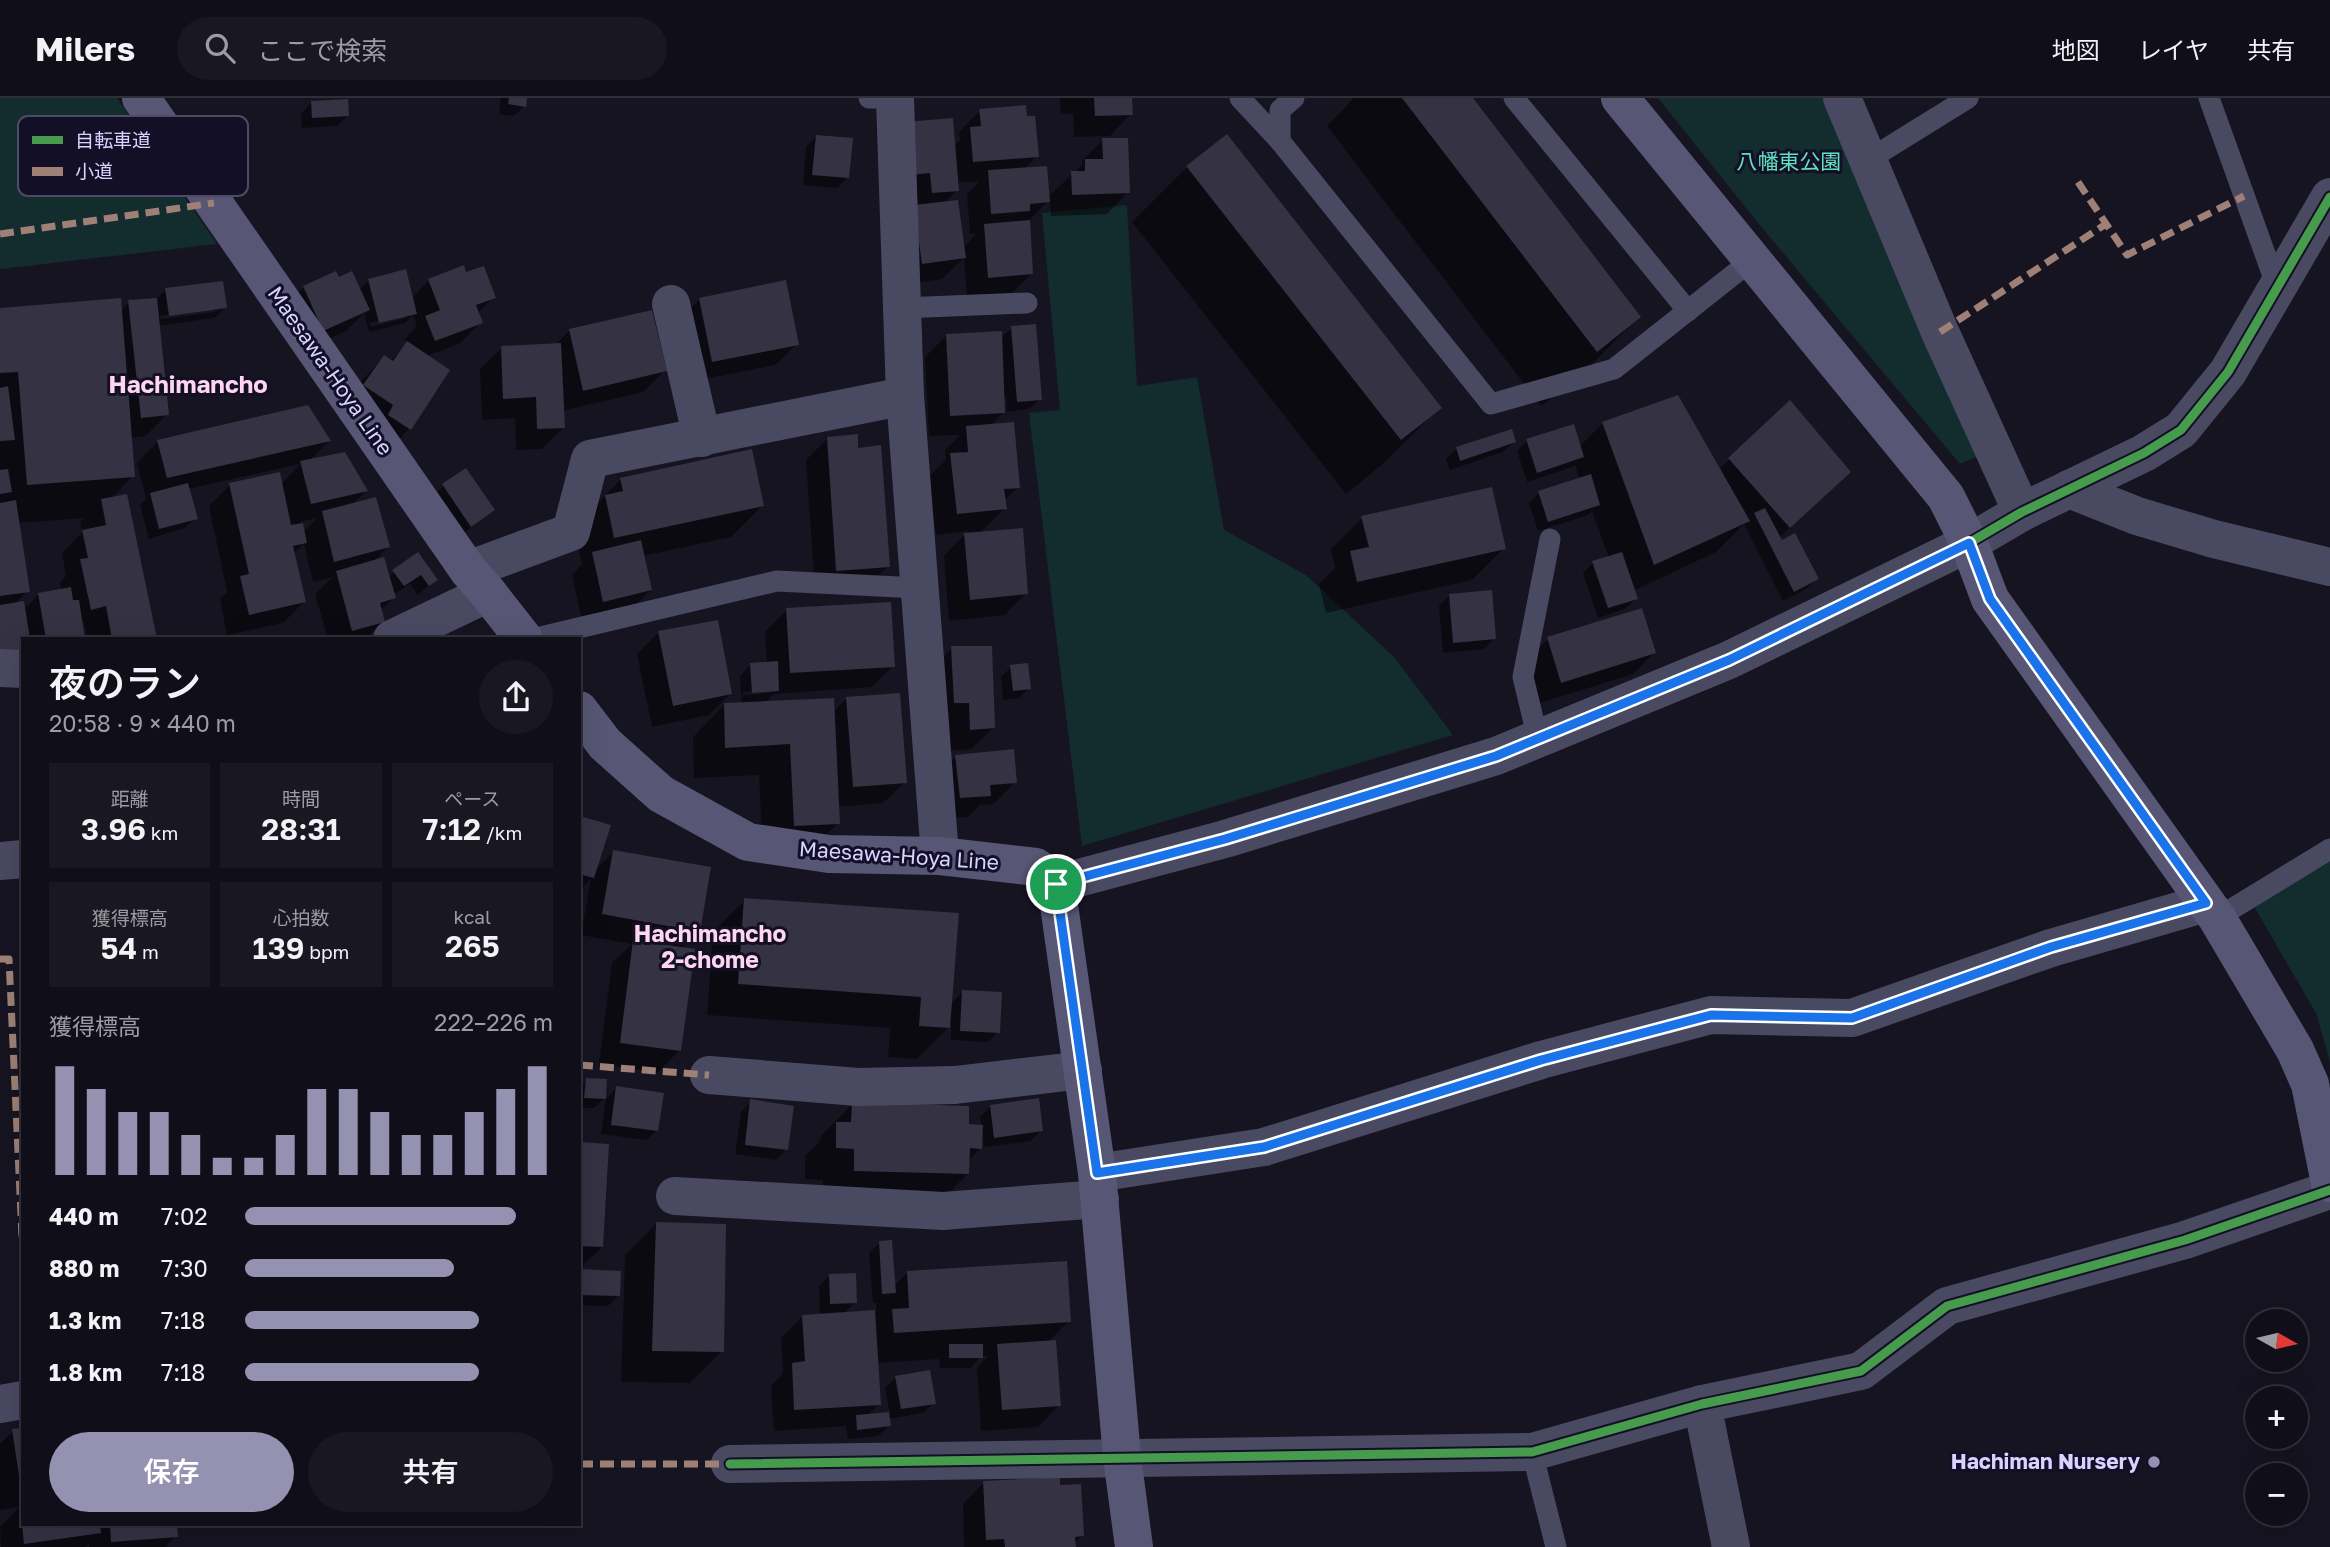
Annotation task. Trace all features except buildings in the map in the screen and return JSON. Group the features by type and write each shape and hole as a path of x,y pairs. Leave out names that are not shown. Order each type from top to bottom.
{"main road":[{"name":"Maesawa-Hoya Line","path":"141,98 154,116"},
{"path":"1620,98 1946,497 1969,543 1990,599 2212,911 2295,1050 2309,1084 2330,1183"},
{"name":"Maesawa-Hoya Line","path":"209,196 478,581 522,637"},
{"name":"Maesawa-Hoya Line","path":"581,713 605,744 661,794 748,842 829,855 940,856 1036,867 1056,884"},
{"path":"1056,884 1098,1186 1122,1457 1134,1547"}],"street":[{"path":"888,98 905,396 940,856"},
{"path":"1842,98 1946,345 2022,512"},
{"path":"1056,884 1251,831 1496,756 1729,660 1969,543 2022,512 2144,453 2181,430 2228,372 2330,197"},
{"path":"671,304 702,438"},
{"path":"395,637 478,581 571,532 590,459 905,396"},
{"path":"2069,489 2137,516 2214,539 2330,567"},
{"path":"0,668 21,669"},
{"path":"0,861 21,859"},
{"path":"675,1196 943,1211 1098,1186 1264,1147 1541,1060 1711,1015 1852,1018 2051,947 2212,911"},
{"path":"709,1075 858,1087 955,1085 1083,1070"},
{"path":"730,1464 1532,1452 1702,1404 1861,1371 1947,1306 2185,1240 2330,1190"},
{"path":"0,1404 21,1400"},
{"path":"1702,1404 1731,1547"}],"lane":[{"path":"1240,98 1280,141 1491,404 1614,369 1752,260"},
{"path":"1280,141 1280,110 1294,98"},
{"path":"1514,98 1688,311"},
{"path":"1868,160 1968,98"},
{"path":"2209,98 2277,287"},
{"path":"902,308 1027,303"},
{"path":"1538,739 1523,677 1550,540"},
{"path":"540,637 776,581 919,588"},
{"path":"2212,911 2330,849"},
{"path":"1532,1452 1556,1547"}],"green space":[{"path":"0,98 117,98 129,116 18,116 18,196 184,196 217,244 0,269"},
{"name":"八幡東公園","path":"1658,98 1828,98 1983,454 1960,464 1758,223"},
{"path":"1127,205 1137,386 1197,377 1224,530 1306,575 1394,657 1453,735 1082,846 1029,413 1060,410 1042,213"},
{"path":"2330,850 2330,1062 2316,1013 2249,898"}],"marked path":[{"path":"2078,182 2127,255 2244,196"},
{"path":"0,234 214,203"},
{"path":"1940,332 2106,224"},
{"path":"0,959 9,959 21,1216"},
{"path":"581,1065 709,1075"},
{"path":"581,1464 730,1464"}],"cycle path":[{"path":"1056,884 1225,839 1496,756 1729,660 1969,543 2022,512 2144,453 2181,430 2228,372 2330,197"},
{"path":"730,1464 1532,1452 1702,1404 1861,1371 1947,1306 2185,1240 2330,1190"}],"place":[{"name":"Hachiman Nursery","path":"2154,1462"}],"district":[{"name":"Hachimancho","path":"188,385"},
{"name":"Hachimancho 2-chome","path":"710,947"}],"route":[{"path":"1969,543 1990,599 2206,903 2051,947 1852,1018 1711,1015 1541,1060 1264,1147 1097,1173 1056,884 1225,839 1496,756 1729,660 1969,543"}]}
